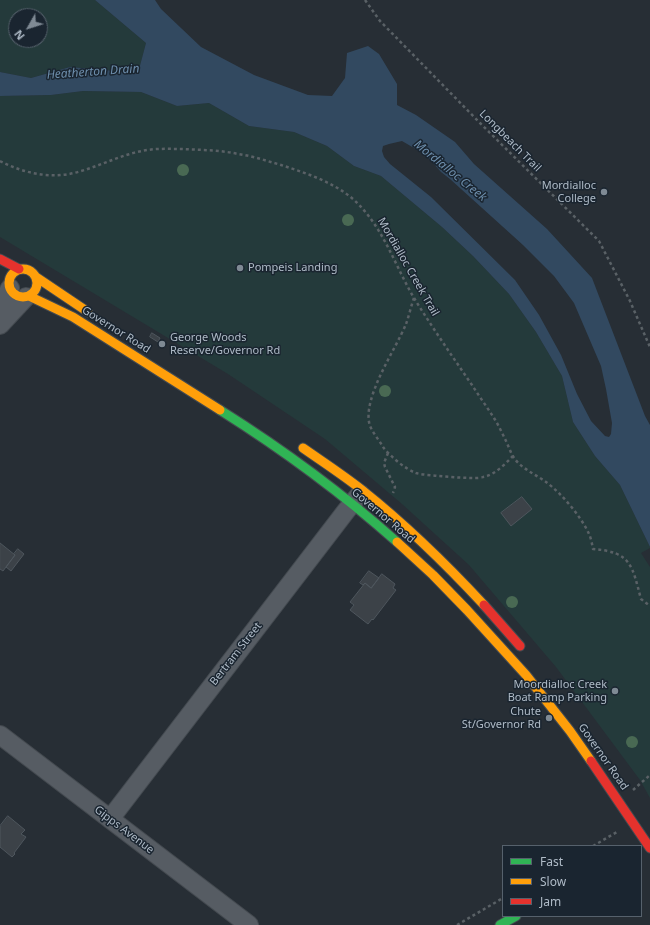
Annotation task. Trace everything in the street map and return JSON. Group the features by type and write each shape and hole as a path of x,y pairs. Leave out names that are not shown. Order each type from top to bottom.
{"street":[{"path":"0,259 19,270"},
{"path":"0,308 6,283 11,275 23,269 30,271 36,277 37,286 32,294 28,296 0,325"},
{"name":"Governor Road","path":"36,277 93,315"},
{"path":"6,283 15,295 22,297 28,296"},
{"name":"Governor Road","path":"28,296 74,317 247,427 303,466 372,520 397,542 433,574 511,658 548,702 646,843"},
{"name":"Governor Road","path":"296,444 363,491 442,560 528,654"},
{"name":"Bertram Street","path":"110,819 351,504 363,491"},
{"name":"Gipps Avenue","path":"0,735 249,925"},
{"path":"500,925 514,917"}],"path":[{"name":"Longbeach Trail","path":"365,0 380,21 599,241 630,301 650,347"},
{"name":"Mordialloc Creek Trail","path":"0,161 27,172 62,176 79,172 128,154 143,151 157,149 209,150 266,160 304,173 341,190 364,211 378,229 414,297 494,418 503,433 513,456 520,464 557,490 590,535 593,549 605,550 617,554 627,561 633,572 641,600 650,606"},
{"path":"414,297 406,323 387,361 370,404 369,416 372,431 388,453 404,466 416,472 454,478 483,478 502,467 513,456"},
{"path":"595,845 619,831"},
{"path":"457,925 502,899"}],"green space":[{"path":"0,0 95,0 146,43 138,73 70,67 31,78 0,72"},
{"path":"83,91 141,92 177,106 209,103 249,126 294,132 327,146 354,166 381,176 442,227 473,256 509,294 536,332 562,376 573,422 595,456 620,485 650,547 641,553 650,567 650,798 640,780 556,667 469,565 402,504 325,439 228,374 0,237 0,96 51,95"}],"water":[{"path":"95,0 155,0 161,9 201,47 254,75 308,95 332,96 345,78 347,53 368,46 379,54 397,84 397,105 416,115 455,142 474,164 547,229 592,278 645,416 650,425 650,547 620,485 595,456 573,422 562,376 536,332 509,294 473,256 442,227 381,176 354,166 327,146 294,132 249,126 209,103 177,106 141,92 83,91 51,95 0,96 0,72 31,78 70,67 138,73 146,43","holes":["402,141 426,155 441,172 523,245 554,276 574,303 601,366 612,423 611,434 609,437 605,436 591,421 577,394 561,355 539,315 515,280 431,197 390,164 384,157 382,151 383,146"]}],"building":[{"path":"152,333 160,338 158,342 150,337"},
{"path":"522,497 532,509 511,526 501,513"},
{"path":"0,543 15,555 3,571 0,569"},
{"path":"18,549 24,554 11,571 6,567"},
{"path":"369,571 379,578 371,588 365,583 363,585 360,583"},
{"path":"382,574 395,584 393,588 396,590 373,620 372,619 368,624 350,610 354,605 350,602 365,583 371,588"},
{"path":"8,816 25,830 21,834 26,837 12,857 0,847 0,826"}],"traffic: fast":[{"path":"220,410 311,472 355,506 397,542"},
{"path":"500,925 514,917"}],"traffic: slow":[{"path":"23,269 33,273 37,283 33,293 23,297 13,293 9,283 13,273 23,269"},
{"path":"36,277 88,312"},
{"path":"29,296 73,317 220,410"},
{"path":"303,448 355,484 378,503 410,531 484,605"},
{"path":"397,542 433,575 467,610 526,675 570,731 591,761"}],"traffic: jam":[{"path":"0,259 19,269"},
{"path":"484,605 520,646"},
{"path":"591,761 650,848"}],"place":[{"name":"Mordialloc College","path":"604,192"},
{"name":"Pompeis Landing","path":"240,268"},
{"name":"George Woods Reserve/Governor Rd","path":"162,344"},
{"name":"Moordialloc Creek Boat Ramp Parking","path":"615,691"},
{"name":"Chute St/Governor Rd","path":"549,718"}],"water label":[{"name":"Heatherton Drain","path":"93,72"},
{"name":"Mordialloc Creek","path":"450,171"}]}
